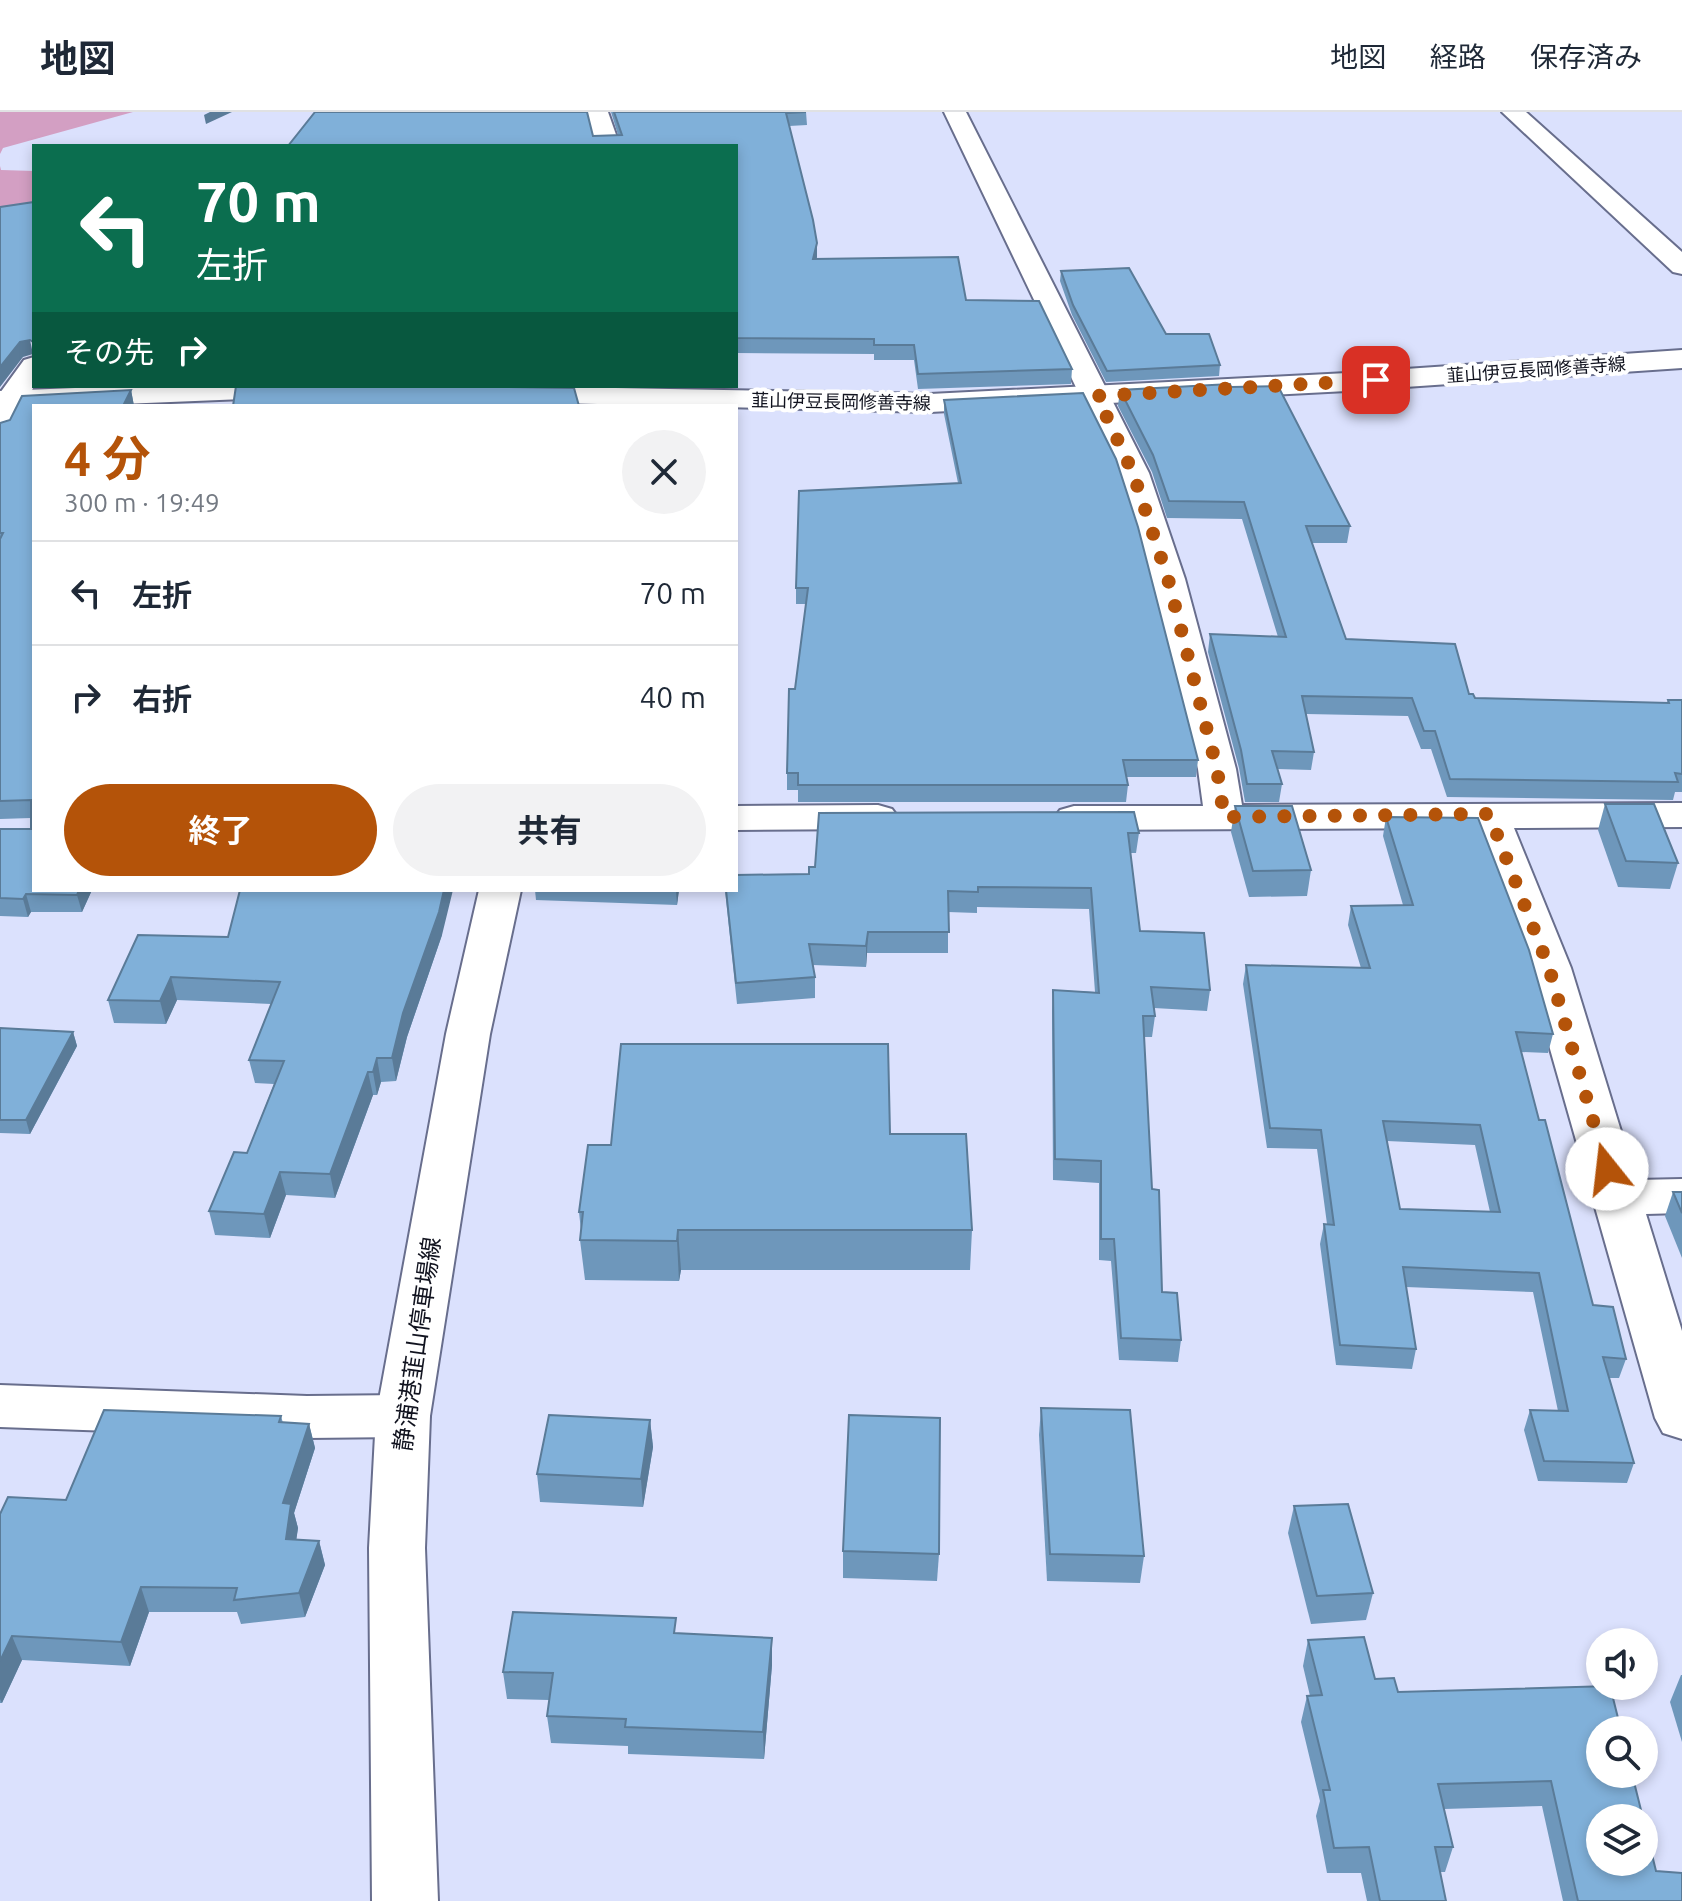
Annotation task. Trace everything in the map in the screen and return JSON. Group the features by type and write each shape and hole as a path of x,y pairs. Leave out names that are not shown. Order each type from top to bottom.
{"street":[{"path":"597,112 607,144"},
{"path":"955,112 1133,473 1168,579 1217,769 1224,817"},
{"path":"1513,112 1682,266"},
{"name":"韮山伊豆長岡修善寺線","path":"487,392 930,403 1097,396 1682,359"},
{"path":"0,428 5,399 32,368"},
{"path":"5,399 314,388"},
{"path":"1489,814 1549,968 1682,1418"},
{"path":"1042,818 1682,815"},
{"path":"738,818 918,817"},
{"name":"静浦港韮山停車場線","path":"405,1901 397,1548 403,1416 468,1034 500,892"},
{"path":"1615,1197 1682,1196"},
{"path":"0,1406 307,1417 403,1416"}],"shaded area":[{"path":"0,112 133,112 3,148 0,154"},
{"path":"0,166 1,170 32,171 32,210 0,214"}],"building":[{"path":"315,112 587,112 593,136 622,135 614,112 806,112 786,113 813,220 817,243 813,259 958,257 966,300 1039,301 1072,369 918,374 914,345 874,345 874,339 738,338 738,144 290,144"},
{"path":"32,202 32,341 20,342 0,367 0,207"},
{"path":"1129,268 1166,334 1209,334 1220,365 1107,371 1073,305 1061,271"},
{"path":"1230,384 1231,387 1278,386 1350,526 1306,526 1346,639 1455,644 1469,694 1475,698 1669,703 1668,700 1682,700 1682,774 1675,773 1678,782 1450,779 1435,731 1424,731 1412,698 1302,696 1314,752 1272,751 1282,784 1247,784 1210,634 1286,637 1244,502 1169,501 1153,455 1120,390"},
{"path":"236,388 574,388 578,404 233,404"},
{"path":"131,390 124,404 32,404 32,892 78,892 77,895 26,894 23,899 0,898 0,829 31,829 31,800 0,801 0,539 3,533 0,533 0,423 10,420 22,396"},
{"path":"1083,393 1116,459 1138,527 1198,760 1123,760 1128,785 798,785 798,773 787,773 789,689 795,689 808,588 796,588 799,491 961,483 944,400"},
{"path":"1605,804 1654,804 1678,863 1626,861"},
{"path":"1235,806 1292,806 1311,870 1253,871"},
{"path":"1134,812 1139,833 1128,833 1140,931 1204,933 1210,990 1151,987 1155,1016 1143,1016 1152,1189 1159,1190 1162,1292 1177,1293 1181,1340 1121,1338 1114,1239 1101,1239 1101,1161 1055,1159 1053,990 1099,993 1091,888 978,887 978,892 948,891 949,932 868,932 866,946 809,944 815,977 736,983 726,892 738,892 738,875 809,874 809,867 815,867 819,813"},
{"path":"1386,817 1478,818 1529,950 1553,1034 1516,1032 1539,1120 1545,1120 1593,1305 1613,1307 1626,1359 1603,1357 1634,1463 1544,1461 1530,1410 1568,1411 1539,1273 1403,1267 1416,1349 1340,1345 1324,1224 1334,1225 1321,1130 1270,1128 1246,965 1370,968 1351,906 1413,905","holes":["1383,1121 1480,1125 1500,1212 1400,1209"]},
{"path":"239,892 444,892 403,1013 392,1058 377,1058 373,1072 368,1072 330,1174 280,1172 264,1214 209,1211 234,1152 247,1153 284,1061 249,1060 280,982 171,977 160,1001 108,1000 138,935 228,937"},
{"path":"0,1028 73,1032 26,1120 0,1120"},
{"path":"621,1044 888,1044 890,1134 966,1134 972,1230 678,1230 677,1241 580,1240 583,1212 579,1212 588,1145 611,1145"},
{"path":"1673,1192 1682,1192 1682,1213"},
{"path":"1041,1408 1130,1410 1144,1556 1050,1554"},
{"path":"104,1410 281,1416 279,1422 309,1424 283,1503 291,1504 286,1539 319,1541 299,1593 234,1600 237,1588 141,1587 121,1642 12,1636 0,1661 0,1514 8,1497 66,1500"},
{"path":"549,1415 650,1420 641,1479 537,1474"},
{"path":"849,1415 940,1418 939,1554 843,1551"},
{"path":"1348,1504 1373,1593 1317,1596 1294,1506"},
{"path":"513,1612 676,1618 674,1633 772,1638 763,1732 625,1727 626,1719 547,1716 553,1673 503,1672"},
{"path":"1364,1637 1375,1679 1394,1678 1398,1692 1586,1687 1586,1700 1614,1700 1618,1716 1586,1716 1586,1788 1636,1788 1640,1804 1586,1804 1586,1876 1658,1876 1658,1871 1682,1873 1682,1901 1578,1901 1551,1781 1438,1784 1453,1847 1435,1847 1446,1901 1380,1901 1369,1847 1334,1848 1323,1790 1330,1790 1307,1696 1322,1695 1308,1640"}],"route":[{"path":"1376,380 1097,396 1133,473 1168,579 1217,769 1224,817 1489,814 1549,968 1607,1169"}]}
